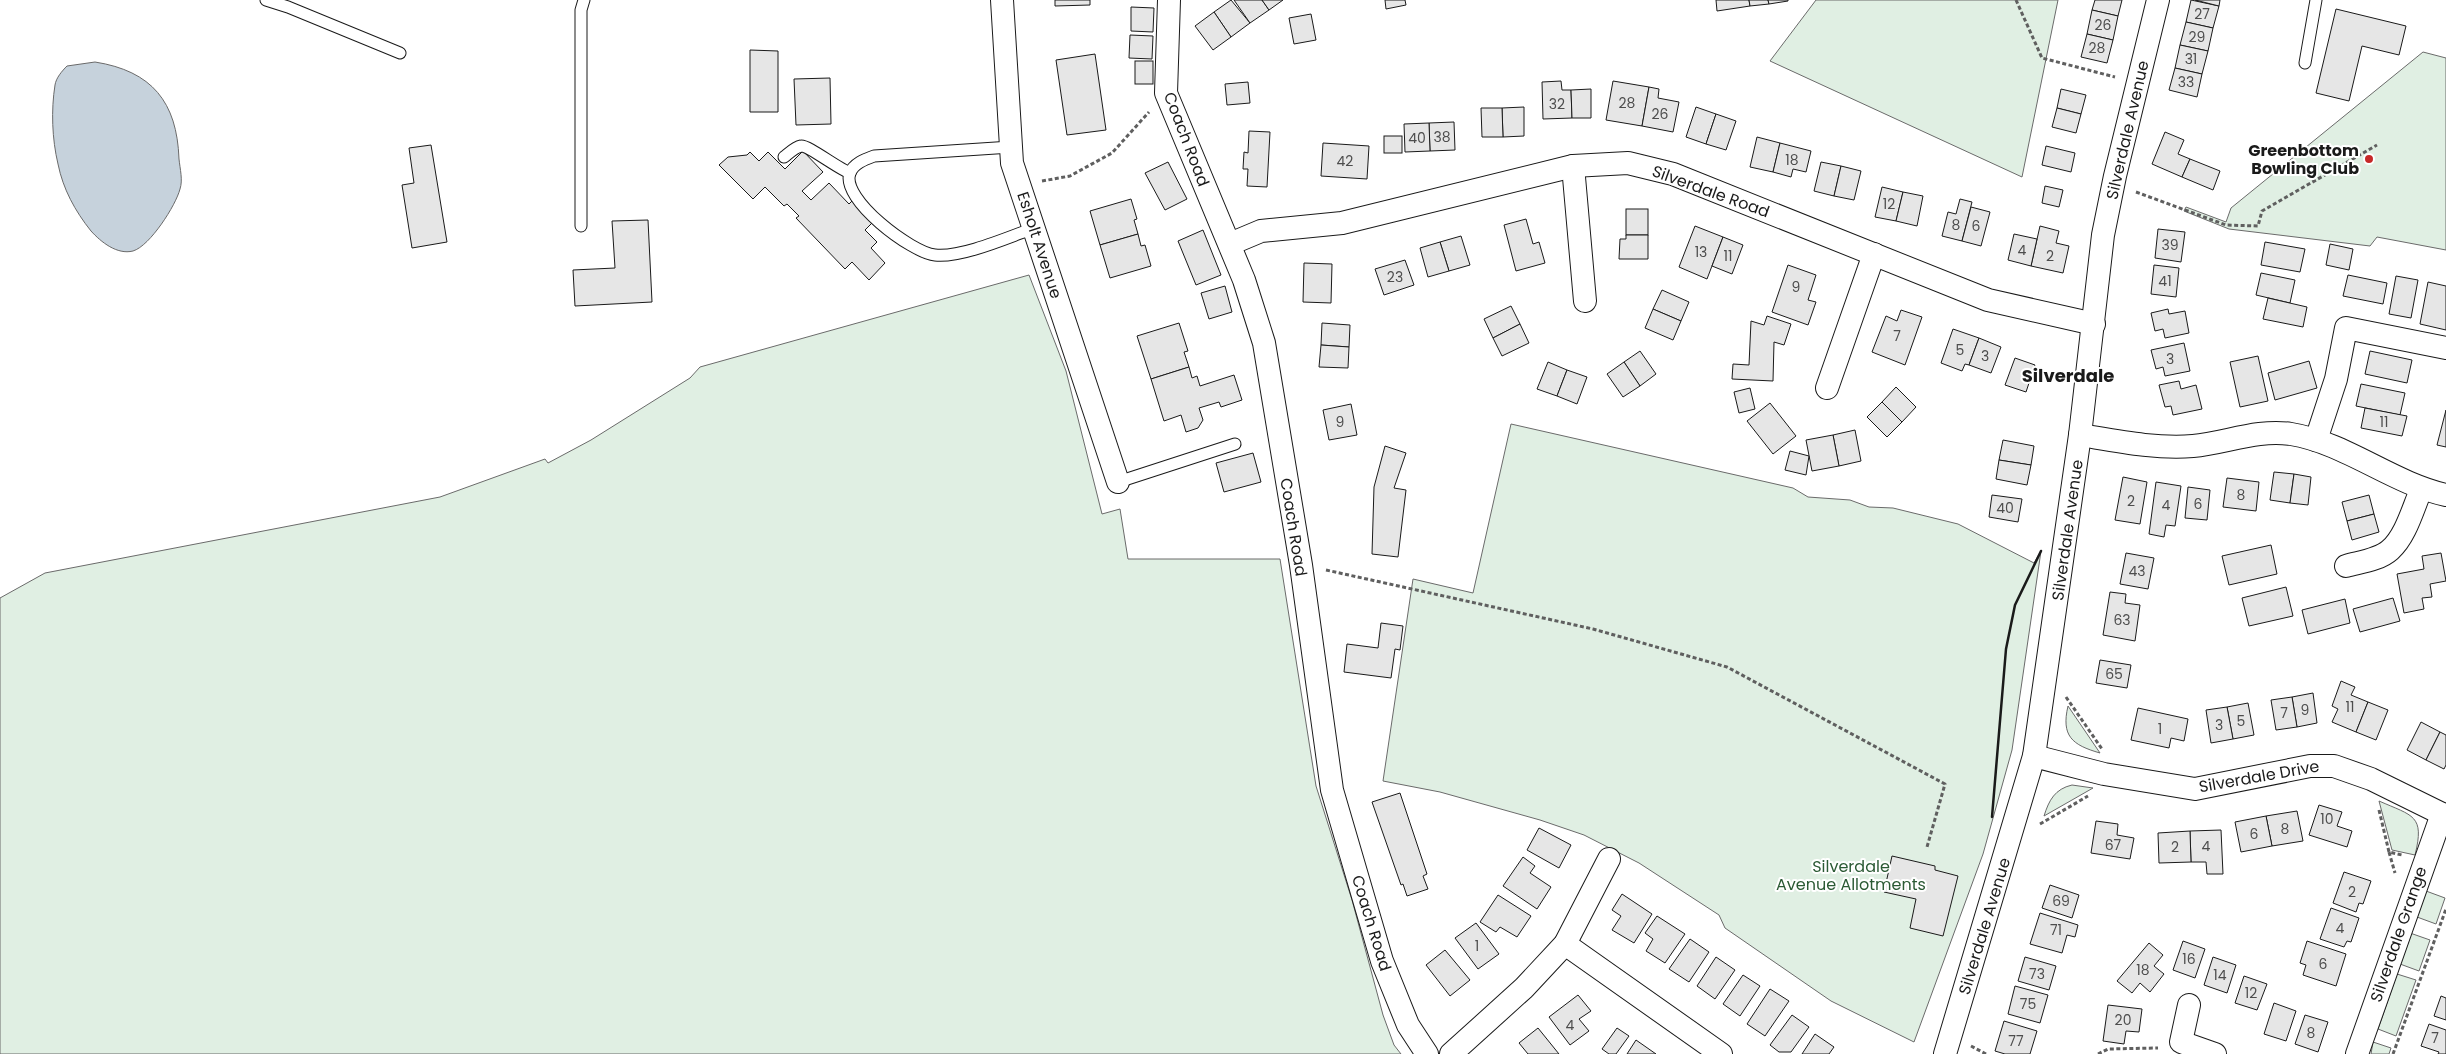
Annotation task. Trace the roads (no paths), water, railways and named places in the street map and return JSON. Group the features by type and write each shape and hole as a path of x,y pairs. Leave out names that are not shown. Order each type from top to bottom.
{"street":[{"name":"Esholt Avenue","path":"1002,0 1012,162 1118,482"},
{"name":"Coach Road","path":"1169,0 1166,93 1230,244 1244,280 1264,343 1301,565 1332,790 1382,961 1408,1025 1427,1054"},
{"name":"Silverdale Avenue","path":"1945,1054 2034,756 2048,669 2080,435 2104,235 2113,184 2158,0"},
{"name":"Silverdale Road","path":"1230,244 1261,231 1342,223 1573,166 1628,163 1673,174 1988,300 2094,324"},
{"path":"1573,166 1585,301"},
{"path":"1827,388 1874,254"},
{"path":"2316,440 2336,379 2346,328 2446,348"},
{"path":"2080,435 2159,446 2194,446 2272,432 2316,440 2421,490 2446,495"},
{"path":"2346,566 2378,557 2391,549 2401,534 2421,490"},
{"name":"Silverdale Drive","path":"2034,756 2104,774 2195,789 2324,764 2347,769 2371,779 2444,815"},
{"name":"Silverdale Grange","path":"2356,1054 2423,861 2444,815"},
{"path":"1451,1054 1524,988 1565,944 1609,859"},
{"path":"1565,944 1721,1054"},
{"path":"2189,1005 2180,1042 2215,1054"}],"lane":[{"path":"266,0 288,7 400,53"},
{"path":"581,226 581,10 584,0"},
{"path":"2305,63 2316,0"},
{"path":"784,157 800,146 807,146 832,165 850,173"},
{"path":"1011,147 874,156 864,159 850,173 850,183 854,194 872,214 904,242 934,255 951,255 1034,228"},
{"path":"1118,482 1235,444"}],"place":[{"name":"Greenbottom Bowling Club","path":"2369,159"}],"district":[{"name":"Silverdale","path":"2068,376"}],"park label":[{"name":"Silverdale Avenue Allotments","path":"1851,875"}]}
